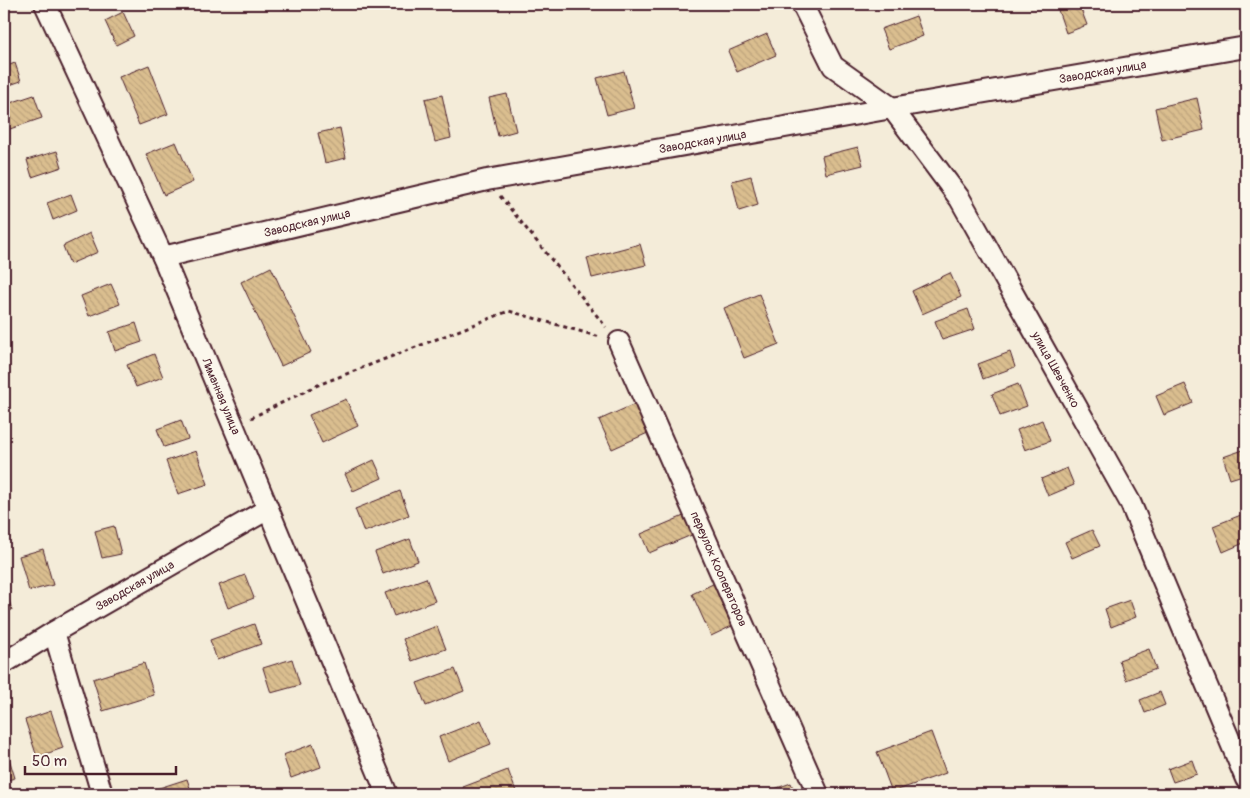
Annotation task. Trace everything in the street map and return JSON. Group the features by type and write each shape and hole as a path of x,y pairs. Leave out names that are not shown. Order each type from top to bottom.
{"street":[{"name":"Лиманная улица","path":"46,4 163,256 387,794"},
{"name":"улица Шевченко","path":"802,4 833,66 892,108 960,199 1130,502 1246,779"},
{"name":"Заводская улица","path":"163,256 487,180 1246,47"},
{"name":"переулок Кооператоров","path":"618,342 818,794"},
{"name":"Заводская улица","path":"4,663 54,632 268,510"},
{"path":"54,632 102,794"}],"path":[{"path":"487,180 618,342"},
{"path":"234,427 318,385 509,311 618,342"}],"building":[{"path":"1073,4 1079,4 1087,25 1066,33 1058,10"},
{"path":"1143,4 1161,4 1145,9"},
{"path":"123,12 134,36 116,45 105,21"},
{"path":"916,16 923,36 889,49 881,29"},
{"path":"767,34 776,55 737,72 728,51"},
{"path":"15,63 21,81 4,87 4,67"},
{"path":"149,65 168,114 139,125 119,77"},
{"path":"624,71 634,108 607,115 597,78"},
{"path":"507,94 516,131 498,136 489,98"},
{"path":"34,95 42,118 4,131 4,105"},
{"path":"442,95 451,138 435,142 425,99"},
{"path":"1197,98 1204,130 1162,140 1155,108"},
{"path":"340,128 346,158 325,163 318,133"},
{"path":"176,142 193,182 164,195 146,154"},
{"path":"858,147 863,165 826,174 822,156"},
{"path":"57,151 62,167 32,177 27,160"},
{"path":"751,176 758,205 739,211 732,181"},
{"path":"71,194 77,210 53,220 47,203"},
{"path":"90,233 98,252 70,264 63,246"},
{"path":"640,244 646,265 592,278 587,258"},
{"path":"271,267 311,352 281,366 241,282"},
{"path":"950,273 961,297 922,314 912,291"},
{"path":"111,284 120,304 89,316 81,296"},
{"path":"759,294 779,344 744,358 724,308"},
{"path":"968,309 975,329 942,340 935,321"},
{"path":"136,323 142,342 115,351 109,332"},
{"path":"1010,352 1015,367 983,379 978,364"},
{"path":"154,354 163,377 136,387 127,365"},
{"path":"1018,384 1027,406 1000,416 992,394"},
{"path":"1185,384 1193,403 1164,415 1156,396"},
{"path":"346,399 358,426 322,443 309,415"},
{"path":"637,403 650,432 612,449 599,420"},
{"path":"181,420 188,439 164,447 157,429"},
{"path":"1042,420 1050,441 1025,450 1017,430"},
{"path":"1246,449 1246,474 1230,479 1223,457"},
{"path":"196,451 208,484 178,494 166,461"},
{"path":"374,460 382,478 353,491 345,474"},
{"path":"1067,468 1074,485 1048,496 1041,479"},
{"path":"400,491 409,515 364,532 355,509"},
{"path":"1246,513 1246,542 1223,552 1213,526"},
{"path":"686,515 694,534 649,553 641,534"},
{"path":"114,526 121,554 102,558 95,531"},
{"path":"1092,530 1100,546 1072,558 1065,542"},
{"path":"410,539 418,561 383,574 375,552"},
{"path":"43,549 53,585 29,591 19,556"},
{"path":"245,575 254,598 228,608 219,585"},
{"path":"426,578 435,601 394,616 385,593"},
{"path":"717,582 736,624 711,636 692,594"},
{"path":"4,585 12,610 4,612"},
{"path":"1246,592 1246,608 1241,594"},
{"path":"1130,600 1136,617 1111,627 1105,609"},
{"path":"254,624 261,644 217,660 210,640"},
{"path":"437,626 446,649 412,661 403,639"},
{"path":"1149,649 1156,669 1126,680 1119,660"},
{"path":"292,659 300,685 271,693 263,668"},
{"path":"144,663 154,695 103,711 93,679"},
{"path":"455,669 464,691 426,706 417,683"},
{"path":"1160,692 1165,705 1145,713 1140,700"},
{"path":"51,711 63,748 37,757 25,720"},
{"path":"481,720 491,744 448,761 439,737"},
{"path":"931,732 946,773 892,792 877,752"},
{"path":"4,742 15,778 4,781"},
{"path":"313,744 321,767 291,778 283,755"},
{"path":"1192,760 1197,774 1173,782 1168,769"},
{"path":"508,770 517,794 466,794 463,787"},
{"path":"187,779 192,794 154,794 153,790"},
{"path":"791,783 795,794 763,794 763,793"}]}
